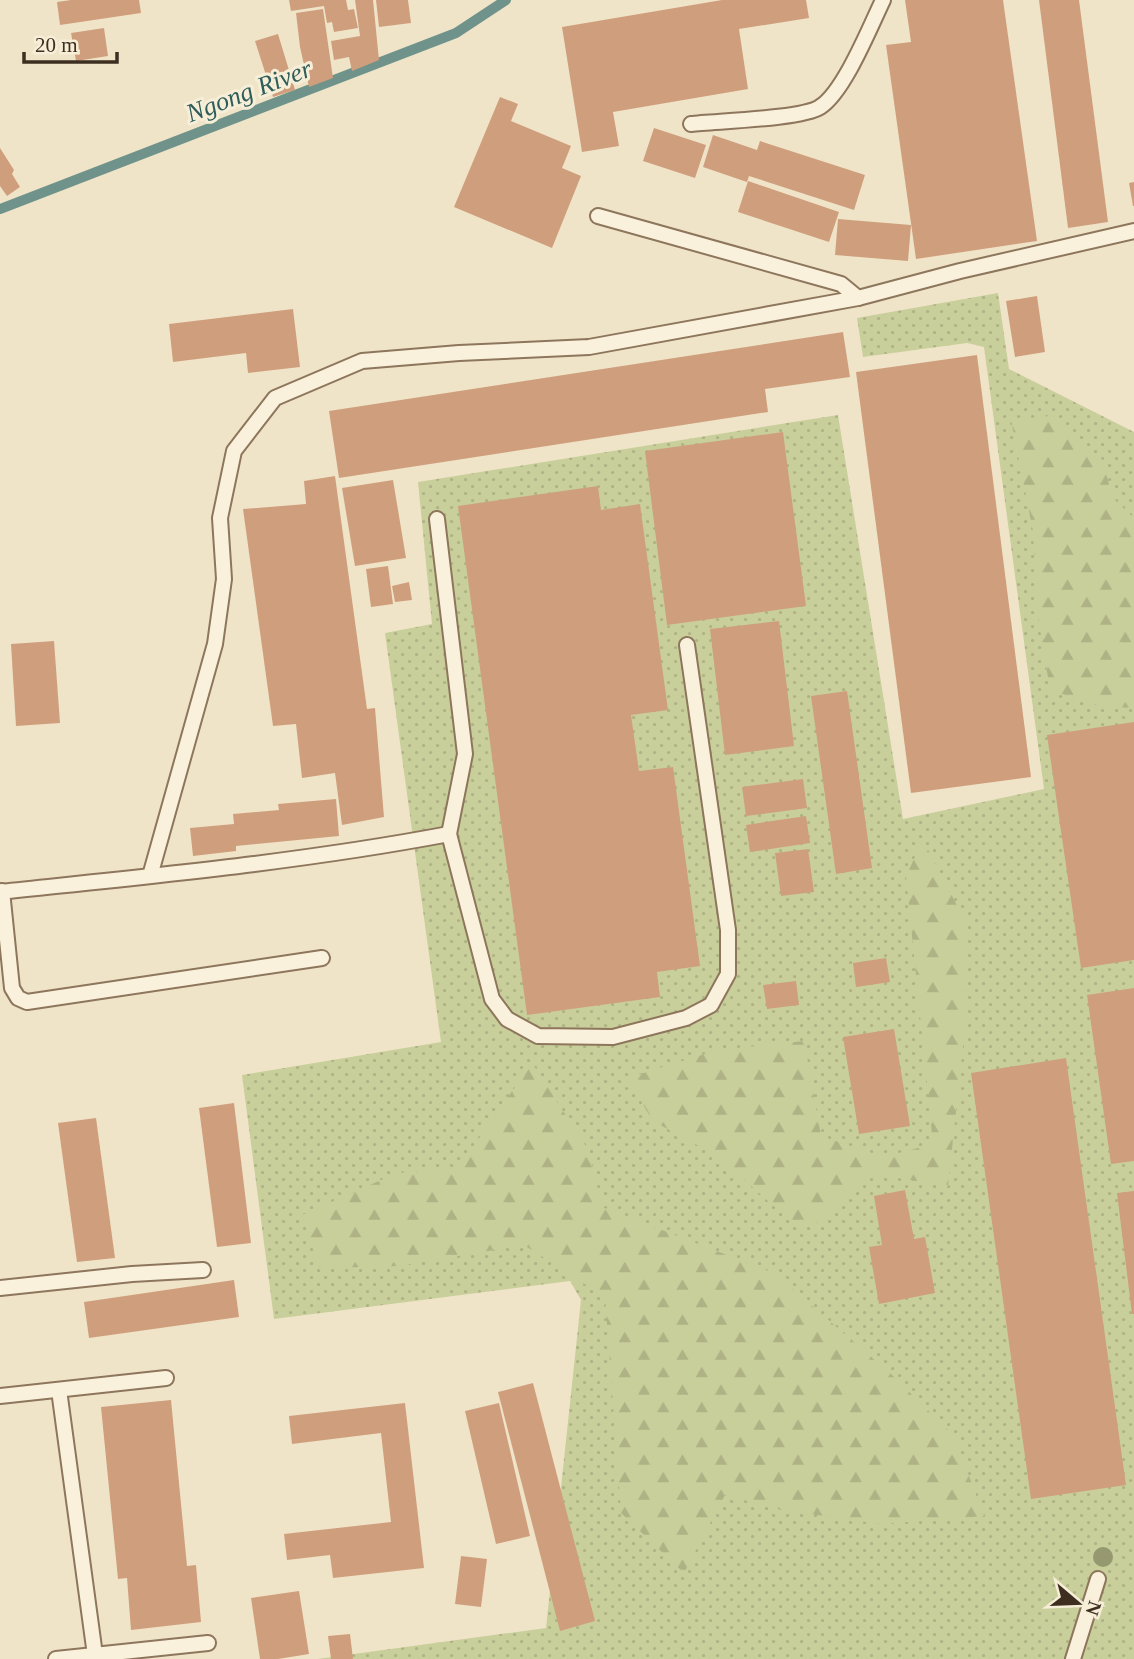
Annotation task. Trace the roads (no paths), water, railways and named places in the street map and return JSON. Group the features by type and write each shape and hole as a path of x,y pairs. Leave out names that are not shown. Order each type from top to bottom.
{"lane":[{"path":"691,124 790,115 820,107 841,84 883,0"},
{"path":"597,215 841,284 858,298"},
{"path":"150,876 215,644 224,579 220,518 234,451 275,398 362,361 589,347 858,298 960,271 1134,231"},
{"path":"437,519 465,754 449,834 492,999 508,1019 538,1036 613,1037 686,1018 710,1005 728,974 729,930 687,645"},
{"path":"322,958 27,1002 18,998 12,988 1,891 150,876 393,844 449,834"},
{"path":"0,1288 132,1274 203,1270"},
{"path":"0,1396 166,1378"},
{"path":"59,1390 95,1655"},
{"path":"1073,1659 1098,1579"},
{"path":"56,1659 208,1643"}],"waterway":[{"name":"Ngong River","path":"0,209 456,33 506,0"}]}
